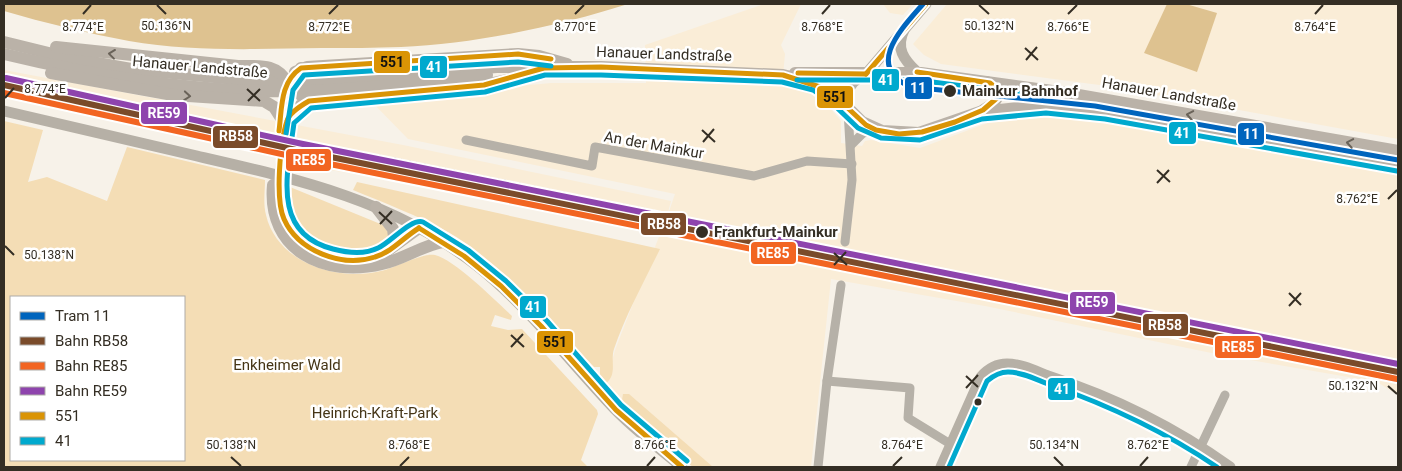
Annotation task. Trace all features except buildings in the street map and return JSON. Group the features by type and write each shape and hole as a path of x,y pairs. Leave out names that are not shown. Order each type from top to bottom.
{"main road":[{"name":"Hanauer Landstraße","path":"4,41 69,58 131,69 246,80 329,80 497,67 783,75 831,72 866,74 917,72 1077,95 1398,151"},
{"path":"4,41 143,58 269,67 278,71 287,82"},
{"name":"Hanauer Landstraße","path":"4,54 108,75 226,89 309,91 541,69"},
{"path":"420,228 398,251 380,265 352,267 332,265 306,256 290,245 279,228 272,208 287,82 293,74 301,68 518,54 539,56 578,68"},
{"path":"4,60 68,77 138,90 189,96 264,101 274,107 284,119"},
{"path":"301,68 296,82 296,89 302,97 309,101"},
{"path":"284,119 298,107 309,101 495,83 541,69"},
{"name":"Hanauer Landstraße","path":"783,75 816,83 829,91 862,122 878,130 919,133 980,112 1046,105 1068,107 1398,164"},
{"path":"980,112 993,104 998,96 995,86 984,82"},
{"path":"376,207 394,229 398,251"},
{"path":"398,251 443,242"}],"street":[{"path":"844,242 851,202 852,164 848,108 849,89 866,74 926,4"},
{"path":"912,20 901,36 900,46 904,59 917,72"},
{"path":"4,111 311,183 376,207 420,228 475,264 515,299 616,410 682,467"},
{"path":"851,145 864,133 878,130"},
{"name":"An der Mainkur","path":"466,140 592,166 595,147 754,176 776,172 807,161 852,164"},
{"path":"818,467 827,381 841,285"},
{"path":"946,466 952,445 978,382 992,367 1007,364 1056,378 1136,411 1200,446 1230,467"},
{"path":"827,381 910,388 908,418 952,445"},
{"path":"1191,467 1225,395"}],"shaded area":[{"path":"4,4 628,4 574,20 516,33 458,42 401,47 249,49 177,47 129,41 66,28 4,11"},
{"path":"764,4 801,4 781,45 785,54 782,86 813,92 828,106 841,121 841,143 862,146 865,141 871,140 920,148 996,120 1029,113 1071,113 1398,175 1398,395 1377,382 1221,355 985,306 831,279 811,467 693,467 621,406 605,388 615,350 662,229 319,168 4,95 4,70 403,145 671,201 666,220 675,194 408,139 370,100 551,83 646,83 645,45"},
{"path":"883,4 913,4 903,15 890,13"},
{"path":"947,4 1398,4 1398,139 1107,86 941,64 924,55 913,44"},
{"path":"1167,4 1186,4 1217,13 1197,72 1144,53"}],"green space":[{"name":"Enkheimer Wald","path":"4,121 43,130 28,182 47,177 107,201 127,147 265,180 265,211 272,232 283,246 296,257 311,265 346,274 364,274 381,271 424,256 435,255 443,258 475,282 512,316 511,320 495,315 491,326 508,330 522,329 597,410 598,414 581,460 588,467 4,467"},
{"path":"357,182 660,249 629,311 619,336 613,354 613,372 609,380 605,384 600,376 600,367 594,367 525,295 489,261 448,232 353,190"},
{"path":"285,185 383,225 389,234 389,246 360,258 350,259 317,250 299,237 287,220 284,207"},
{"path":"623,394 629,394 713,467 693,467 621,406"}],"railway":[{"path":"4,80 199,122 391,158 762,233 821,247 930,278"},
{"path":"1007,295 1064,312"}],"tram line":[{"name":"11","path":"923,4 898,35 891,47 888,58 890,69 897,79 911,87 1095,106 1398,160"}],"rail line":[{"name":"RE59","path":"6,78 298,143 1398,364"},
{"name":"RB58","path":"4,85 296,150 1398,372"},
{"name":"RE85","path":"4,93 295,157 1397,379"}],"transit line":[{"name":"551","path":"866,74 926,4"},
{"name":"551","path":"279,131 283,96 289,81 301,68 518,54 551,59"},
{"name":"41","path":"286,134 293,90 304,75 518,62 551,66"},
{"name":"551","path":"419,228 387,252 362,260 335,258 322,254 299,240 284,219 281,210 279,185 282,142 290,115 309,101 484,85 544,68 601,67 783,75 823,88 837,98 866,125 876,130 899,134 922,132 955,122 983,110 997,98 997,89 990,83 917,72"},
{"name":"551","path":"798,73 866,74"},
{"name":"41","path":"687,461 621,405 547,321 506,281 468,250 423,222 413,224 373,250 356,253 333,249 313,241 299,229 291,215 287,180 294,123 311,108 485,92 545,75 601,75 782,82 813,90 832,103 858,128 881,138 920,140 982,119 1046,113 1105,119 1397,171"},
{"name":"41","path":"797,80 917,80 1048,97"},
{"name":"551","path":"419,228 464,256 501,286 541,326 616,410 682,467"},
{"name":"41","path":"949,467 987,381 996,375 1008,372 1028,376 1114,410 1156,430 1217,467"}],"place":[{"name":"Mainkur Bahnhof","path":"950,91"},
{"name":"Frankfurt-Mainkur","path":"702,232"}],"park label":[{"name":"Heinrich-Kraft-Park","path":"375,413"}]}
